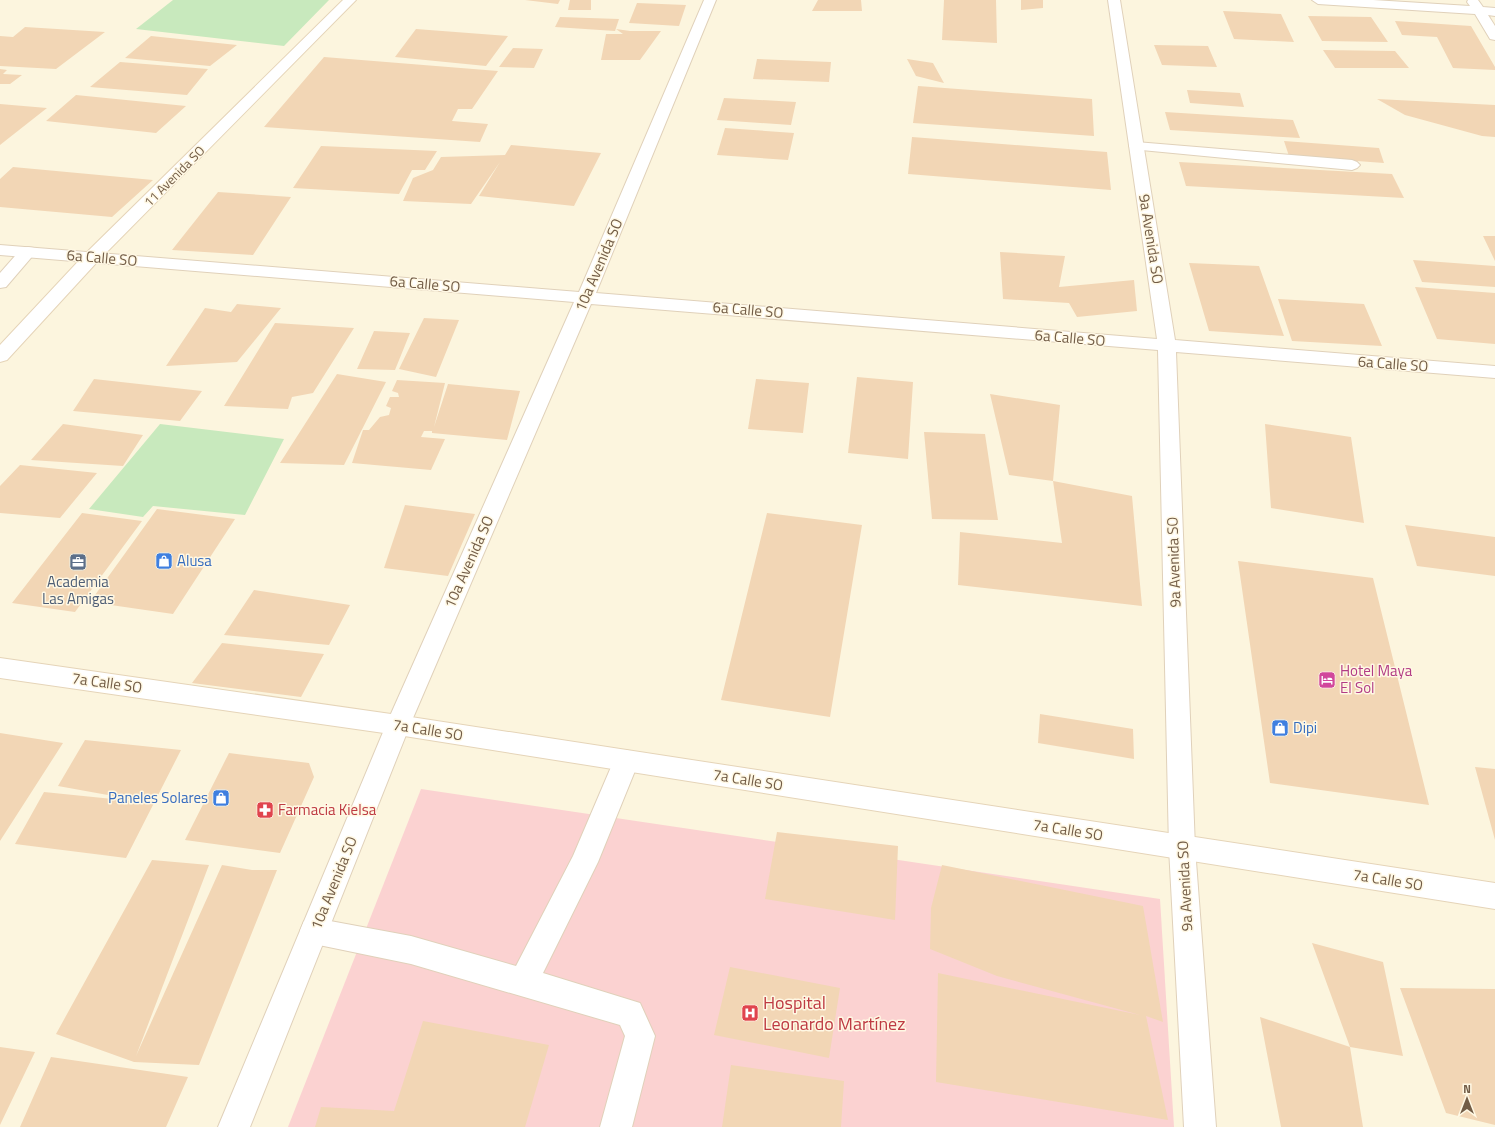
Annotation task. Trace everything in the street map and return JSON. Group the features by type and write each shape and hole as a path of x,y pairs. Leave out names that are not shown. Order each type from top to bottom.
{"street":[{"name":"11 Avenida SO","path":"0,356 92,257 350,0"},
{"name":"10a Avenida SO","path":"234,1127 398,725 586,296 710,0"},
{"name":"9a Avenida SO","path":"1114,0 1167,346 1182,848 1200,1127"},
{"path":"1318,0 1495,12"},
{"path":"1471,0 1495,36"},
{"path":"1136,146 1352,165"},
{"name":"6a Calle SO","path":"0,250 586,296 1167,346 1495,372"},
{"path":"0,283 28,252"},
{"name":"7a Calle SO","path":"0,668 398,725 1495,896"},
{"path":"523,982 584,862 626,761"},
{"path":"314,931 411,950 630,1013 640,1036 616,1127"}],"shaded area":[{"name":"Hospital Leonardo Martínez","path":"421,789 1160,899 1174,1127 288,1127"}],"green space":[{"path":"173,0 329,0 284,46 136,29"},
{"path":"160,424 284,439 245,515 153,506 143,517 89,509"}],"building":[{"path":"525,0 560,0 558,4"},
{"path":"570,0 591,0 591,10 568,10"},
{"path":"818,0 861,0 862,11 812,11"},
{"path":"944,0 996,0 997,43 942,40"},
{"path":"1021,0 1043,0 1043,8 1021,10"},
{"path":"637,3 686,5 679,26 629,23"},
{"path":"1223,11 1281,14 1294,42 1234,39"},
{"path":"1308,16 1371,17 1388,42 1322,41"},
{"path":"560,17 619,19 615,31 555,27"},
{"path":"1395,21 1471,26 1495,67 1495,70 1453,68 1437,37 1402,35"},
{"path":"25,27 105,32 56,69 0,66 0,36 13,37"},
{"path":"416,29 508,36 486,66 395,57"},
{"path":"616,29 630,31 661,31 640,60 601,60 606,34 623,34"},
{"path":"151,36 237,45 210,66 125,58"},
{"path":"1154,45 1208,46 1217,67 1162,65"},
{"path":"513,48 543,49 534,68 499,67"},
{"path":"1323,50 1395,51 1409,68 1335,68"},
{"path":"324,57 498,71 472,109 458,109 452,121 488,124 480,142 264,127"},
{"path":"757,59 831,62 829,82 753,79"},
{"path":"907,59 933,63 944,83 916,76"},
{"path":"120,62 208,69 187,95 90,87"},
{"path":"0,69 7,70 3,74 22,75 10,84 0,84"},
{"path":"918,86 1092,99 1094,136 913,123"},
{"path":"1187,90 1240,93 1244,107 1190,103"},
{"path":"76,95 186,106 156,133 46,121"},
{"path":"724,98 796,102 791,125 717,120"},
{"path":"1377,99 1495,105 1495,137 1482,136 1405,115"},
{"path":"0,104 47,108 0,145"},
{"path":"1165,112 1293,120 1300,138 1170,130"},
{"path":"725,128 794,133 788,160 717,155"},
{"path":"912,137 1107,152 1111,190 908,174"},
{"path":"1284,141 1379,148 1384,163 1289,156"},
{"path":"511,145 601,153 574,206 479,196 500,162 471,204 403,201 413,178 433,170 441,157 505,155"},
{"path":"321,146 437,151 425,170 412,170 399,194 293,188"},
{"path":"1179,162 1392,174 1404,198 1186,186"},
{"path":"13,167 153,180 112,217 0,207 0,179"},
{"path":"218,192 291,197 253,255 172,250"},
{"path":"1483,236 1495,236 1495,261"},
{"path":"1000,252 1065,256 1059,287 1134,280 1137,311 1077,317 1069,303 1003,299"},
{"path":"1413,260 1495,266 1495,287 1422,282"},
{"path":"1189,263 1259,266 1284,336 1209,331"},
{"path":"1415,287 1495,293 1495,344 1437,339"},
{"path":"1278,299 1364,304 1382,346 1292,341"},
{"path":"237,304 281,308 237,362 166,366 205,308 231,312"},
{"path":"424,318 459,320 436,377 399,369"},
{"path":"275,323 354,328 313,393 292,397 288,409 224,406"},
{"path":"374,331 410,333 395,370 357,369"},
{"path":"337,374 386,382 344,465 280,463"},
{"path":"857,377 913,382 908,459 848,453"},
{"path":"94,379 202,391 180,421 73,411"},
{"path":"756,379 809,383 803,433 748,429"},
{"path":"397,380 445,383 434,427 448,384 520,391 507,440 424,431 421,437 445,439 431,470 352,463 363,430 369,430 380,417 389,415 391,408 386,406 390,397 399,397 398,393 392,391"},
{"path":"990,394 1060,405 1053,481 1009,475"},
{"path":"63,424 143,435 123,466 31,460"},
{"path":"1265,424 1351,437 1364,523 1271,508"},
{"path":"924,432 985,434 998,520 932,519"},
{"path":"20,465 97,473 60,518 0,513 0,486"},
{"path":"1053,481 1132,496 1142,606 958,585 960,532 1062,543"},
{"path":"405,505 475,514 448,576 384,568"},
{"name":"Alusa","path":"157,509 235,519 173,614 90,602"},
{"name":"Academia Las Amigas","path":"82,513 142,521 75,612 12,603"},
{"path":"767,513 862,525 830,717 721,700"},
{"path":"1405,525 1495,537 1495,576 1417,566"},
{"name":"Hotel Maya El Sol","path":"1238,561 1373,578 1429,805 1270,783"},
{"path":"254,590 350,605 329,645 224,635"},
{"path":"222,643 324,654 301,697 192,683"},
{"path":"1040,714 1133,729 1134,759 1038,743"},
{"path":"0,733 63,743 0,841"},
{"path":"85,740 181,750 126,858 15,844 44,792 152,803 58,786"},
{"name":"Farmacia Kielsa","path":"229,753 309,763 314,777 280,853 185,840"},
{"path":"1475,767 1495,769 1495,840"},
{"path":"777,832 898,846 895,920 765,899"},
{"path":"152,860 209,865 136,1056 222,865 252,870 277,870 199,1065 134,1062 56,1034"},
{"path":"942,865 1143,906 1163,1022 1146,1016 1168,1120 936,1082 938,973 1140,1015 997,976 930,949 931,908"},
{"path":"1312,943 1383,962 1403,1056 1350,1047"},
{"path":"730,967 840,988 829,1058 714,1035"},
{"path":"1400,988 1495,989 1495,1125 1446,1113"},
{"path":"1260,1017 1350,1047 1363,1127 1281,1127"},
{"path":"423,1021 549,1045 525,1127 315,1127 321,1107 394,1111"},
{"path":"0,1047 35,1052 0,1125"},
{"path":"51,1057 188,1077 166,1127 20,1127"},
{"path":"731,1065 844,1081 841,1127 722,1127"}],"place":[{"name":"Alusa","path":"164,561"},
{"name":"Academia Las Amigas","path":"78,562"},
{"name":"Hotel Maya El Sol","path":"1327,680"},
{"name":"Dipi","path":"1280,728"},
{"name":"Paneles Solares","path":"221,798"},
{"name":"Farmacia Kielsa","path":"265,810"},
{"name":"Hospital Leonardo Martínez","path":"750,1013"}]}
